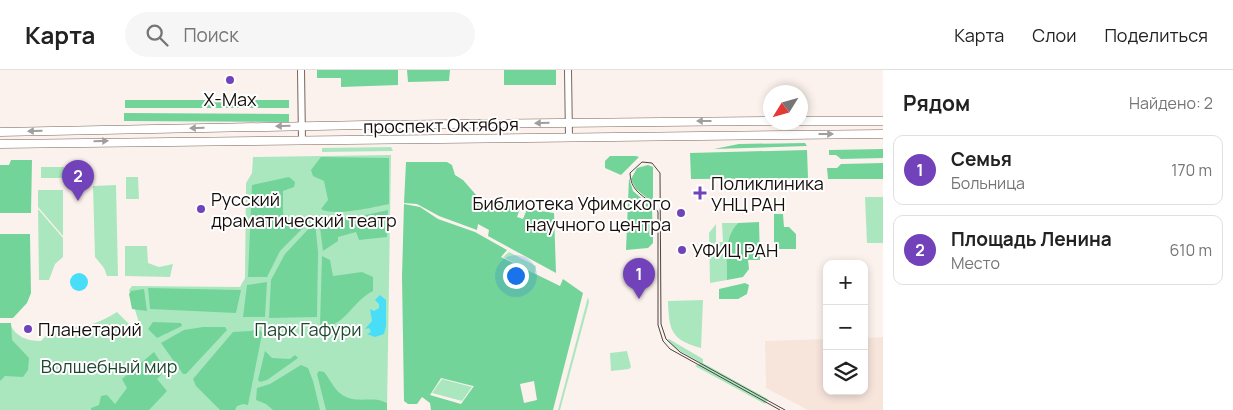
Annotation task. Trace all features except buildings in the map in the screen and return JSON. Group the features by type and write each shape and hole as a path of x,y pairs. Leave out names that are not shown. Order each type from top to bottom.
{"main road":[{"path":"722,121 722,135"},
{"name":"проспект Октября","path":"0,132 246,126 763,121"},
{"path":"808,121 883,121"},
{"path":"613,122 613,137"},
{"path":"366,125 366,140"},
{"path":"246,126 246,141"},
{"name":"проспект Октября","path":"0,144 883,134"}],"street":[{"path":"301,70 302,141"},
{"path":"568,70 569,138"}],"shaded area":[{"path":"883,337 883,410 808,410 766,388 765,341 823,339 823,395 868,395 868,338"}],"green space":[{"path":"317,70 398,70 398,85 341,87 341,78 317,78"},
{"path":"407,70 450,70 449,81 408,82"},
{"path":"504,70 556,70 556,85 504,85"},
{"path":"125,100 289,100 289,108 125,108"},
{"path":"124,113 289,114 289,122 124,121"},
{"path":"805,143 807,146 714,149 739,144"},
{"path":"391,147 393,151 322,152 322,148"},
{"path":"883,149 883,158 841,159 836,155 829,155 829,150"},
{"path":"807,150 808,178 691,179 690,153"},
{"name":"Парк Гафури","path":"391,155 387,410 0,410 0,325 10,324 15,332 22,337 41,341 54,327 87,325 101,321 117,312 135,330 139,323 129,290 132,286 240,287 245,278 246,183 252,173 253,157"},
{"path":"610,156 639,157 621,175 605,168 605,161"},
{"path":"321,157 389,158 389,204 344,212 321,209 328,200 324,181 313,176 311,170"},
{"path":"11,160 32,160 31,213 0,213 0,165 9,165"},
{"path":"406,162 447,162 452,165 455,175 463,180 484,204 521,206 517,217 523,219 527,209 554,213 556,273 488,236 489,230 478,224 477,230 439,216 417,204 404,203"},
{"path":"883,163 883,179 828,179 827,168 837,168 841,164"},
{"path":"648,165 653,167 653,203 636,189 631,179 637,168"},
{"path":"41,167 64,167 64,178 41,178"},
{"path":"126,177 138,177 139,199 126,199"},
{"path":"289,177 295,182 294,187 283,191 283,214 289,220 311,220 280,251 267,277 248,277 252,185"},
{"path":"629,178 633,191 652,207 653,243 648,248 626,250"},
{"path":"116,185 118,276 107,276 104,268 95,257 93,186"},
{"path":"38,190 63,190 63,236 38,207"},
{"path":"865,197 883,197 883,243 867,243"},
{"path":"404,204 420,207 438,219 475,232 507,250 501,257 560,286 563,279 583,293 553,410 431,410 430,403 422,397 417,404 408,404 404,401 402,277","holes":["441,378 473,386 474,386 461,404 430,395","534,381 537,400 524,403 520,384"]},
{"path":"38,209 63,238 63,257 55,264 49,280 39,280"},
{"path":"388,210 387,237 359,240 356,232 338,237 338,241 323,251 319,220 361,216"},
{"path":"774,214 783,214 784,227 789,227 796,234 796,249 774,249"},
{"path":"315,222 318,252 317,317 269,318 271,280 285,254"},
{"path":"759,222 760,260 748,260 749,269 743,277 727,280 727,250 733,229 738,223"},
{"path":"722,223 738,223 733,229 728,242 727,280 710,283 709,233 716,224 716,242 723,242"},
{"path":"0,234 30,234 31,293 27,303 13,318 0,318"},
{"path":"125,246 147,246 148,263 159,267 173,264 170,277 125,276"},
{"path":"509,252 536,266 535,274 503,257"},
{"path":"322,256 330,260 333,276 362,272 373,277 373,291 360,300 339,322 324,328 320,325"},
{"path":"267,282 265,317 243,317 247,285"},
{"path":"745,283 749,285 747,294 738,299 719,299 719,289"},
{"path":"148,288 241,290 236,313 150,309"},
{"path":"144,289 147,311 132,309 129,294 131,291"},
{"path":"588,297 589,302 560,410 558,410"},
{"path":"703,300 701,348 683,341 673,332 669,319 668,301"},
{"path":"153,322 181,323 182,326 157,338 148,329"},
{"path":"0,323 11,323 12,340 29,358 28,370 23,377 5,376 0,381"},
{"path":"203,327 225,327 227,330 186,374 183,374 161,343 184,330"},
{"path":"256,329 261,331 262,334 248,405 237,406 235,410 220,410 196,386 193,379 233,332"},
{"path":"669,339 703,359 703,363 768,399 765,404 695,366 701,363 675,348 667,340"},
{"path":"265,351 272,358 290,359 295,355 298,358 267,380 260,382 258,380"},
{"path":"627,351 631,367 629,369 611,371 610,353"},
{"path":"154,352 166,370 157,379 167,391 149,410 91,410 91,408 99,405 101,396 107,395 115,404 127,388 122,379"},
{"path":"301,365 308,368 320,410 273,410 266,404 256,400 257,388 270,384"},
{"path":"319,371 324,372 341,394 352,399 376,400 387,403 387,410 326,410 317,374"},
{"path":"442,379 472,387 462,401 432,393"}],"water":[{"path":"79,273 85,276 88,282 85,288 79,291 73,288 70,282 73,276"},
{"path":"380,295 386,300 386,326 384,334 375,337 367,334 371,332 369,328 365,329 372,321 370,309 374,311 379,308 379,304 375,300"}],"tram line":[{"path":"780,410 670,349 663,341 658,325 658,212 637,191 631,181 630,173 642,162 652,163 660,173 661,324 666,339 680,352 785,410"}],"place":[{"name":"X-Max","path":"230,80"},
{"name":"Поликлиника УНЦ РАН","path":"700,193"},
{"name":"Площадь Ленина","path":"78,201"},
{"name":"Русский драматический театр","path":"201,209"},
{"name":"Библиотека Уфимского научного центра","path":"681,213"},
{"name":"УФИЦ РАН","path":"682,250"},
{"name":"Семья","path":"639,299"},
{"name":"Планетарий","path":"28,329"}],"park label":[{"name":"Волшебный мир","path":"109,366"}]}
